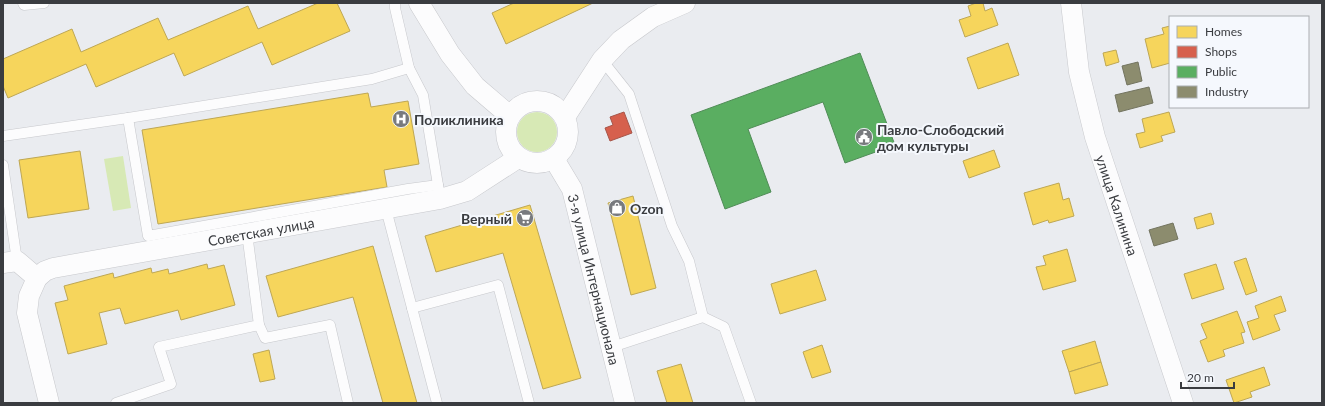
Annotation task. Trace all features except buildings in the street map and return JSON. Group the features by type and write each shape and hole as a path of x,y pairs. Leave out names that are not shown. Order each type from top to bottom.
{"street":[{"path":"419,3 450,54 475,86 510,116"},
{"path":"565,117 602,60 621,40 653,17 685,3"},
{"name":"улица Калинина","path":"1070,3 1079,72 1095,137 1183,403"},
{"path":"538,101 548,103 558,109 565,117 568,129 568,140 563,151 554,159 546,163 536,164 527,162 518,158 510,149 506,139 506,127 510,116 517,108 526,102 538,101"},
{"name":"Советская улица","path":"37,278 45,271 54,268 386,209 439,192 467,191 518,158"},
{"name":"3-я улица Интернационала","path":"554,159 572,189 612,347 621,402"},
{"path":"10,262 37,278 29,296 27,313 49,403"}],"lane":[{"path":"23,3 24,5 44,3"},
{"path":"128,118 148,236 408,189 439,192 423,95 409,68 395,3"},
{"path":"602,60 630,94 672,226 689,261 703,317"},
{"path":"3,136 128,118 372,78 409,68"},
{"path":"3,165 10,262"},
{"path":"386,209 437,403"},
{"path":"247,233 259,325 265,338 330,325 348,403"},
{"path":"412,308 498,285 529,403"},
{"path":"612,347 703,317 724,327 751,403"},
{"path":"116,403 171,384 159,347 259,325"}],"green space":[{"path":"541,112 548,115 554,121 557,132 556,140 548,149 541,152 533,152 526,149 518,140 517,128 520,121 529,113"},
{"path":"123,156 131,208 113,211 104,159"}],"place":[{"name":"Поликлиника","path":"401,119"},
{"name":"Павло-Слободский дом культуры","path":"864,137"},
{"name":"Ozon","path":"617,208"},
{"name":"Верный","path":"525,218"}]}
